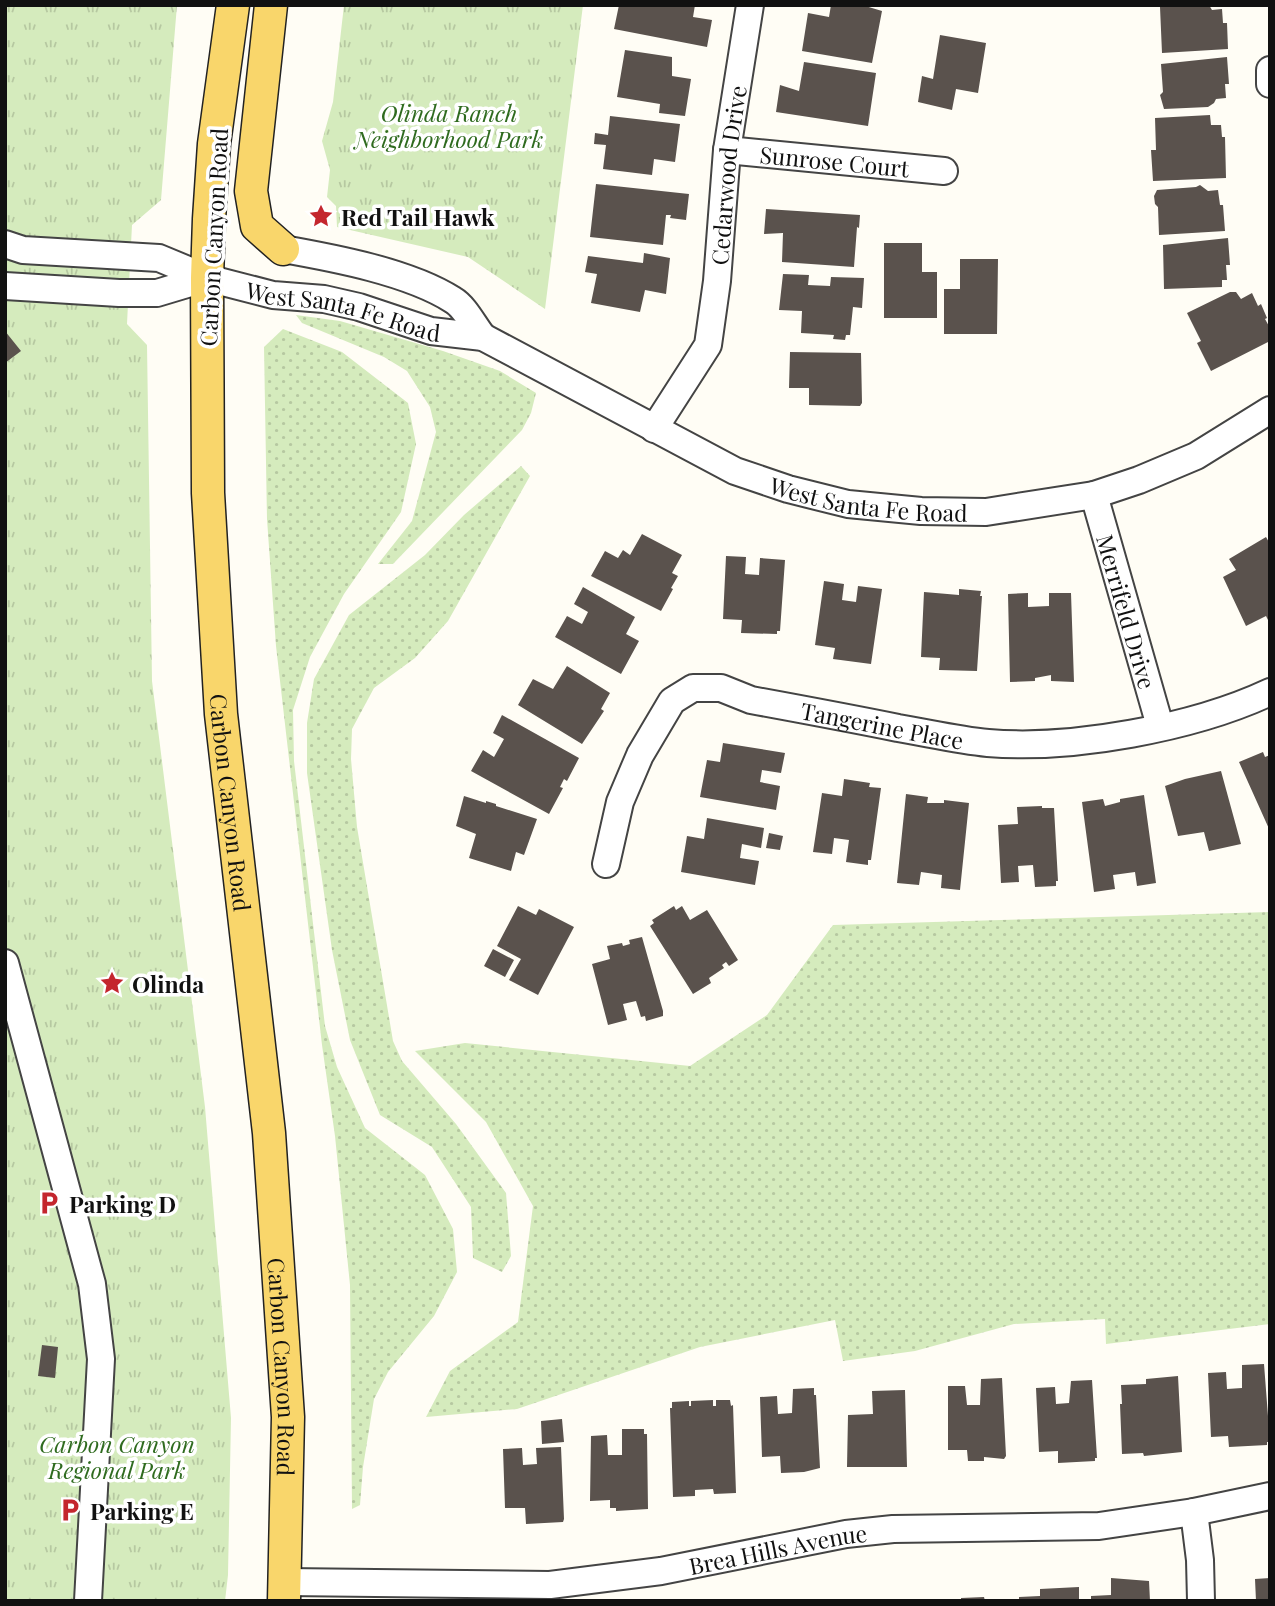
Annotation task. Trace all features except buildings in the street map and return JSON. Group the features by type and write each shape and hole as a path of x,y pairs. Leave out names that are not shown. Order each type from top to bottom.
{"main road":[{"name":"Carbon Canyon Road","path":"233,5 214,144 206,278 208,493 220,714 269,1133 288,1417 285,1591"},
{"path":"271,5 251,191 257,226 283,249"}],"street":[{"name":"Cedarwood Drive","path":"654,429 708,345 717,281 727,150 750,5"},
{"path":"1270,70 1270,84"},
{"name":"Sunrose Court","path":"727,150 943,171"},
{"name":"West Santa Fe Road","path":"5,244 23,250 159,258 206,278 273,295 324,299 359,307 431,331 483,337 734,471 788,489 848,504 921,511 986,512 1094,495 1196,456 1270,410"},
{"name":"West Santa Fe Road","path":"283,249 340,259 410,280 455,301 483,337"},
{"path":"5,286 150,294 206,278"},
{"name":"Merrifeld Drive","path":"1094,495 1160,726"},
{"name":"Tangerine Place","path":"606,864 620,802 640,755 672,701 693,688 721,688 751,700 989,743 1091,739 1204,715 1270,692"},
{"path":"5,963 92,1284 101,1359 88,1601"},
{"name":"Brea Hills Avenue","path":"285,1591 551,1584 661,1571 833,1537 893,1529 1099,1526 1194,1512 1270,1496"},
{"path":"1194,1512 1201,1601"}],"green space":[{"name":"Carbon Canyon Regional Park","path":"5,5 177,5 161,200 132,225 127,324 147,345 152,681 205,1107 231,1418 228,1575 225,1601 5,1601"},
{"name":"Olinda Ranch Neighborhood Park","path":"344,5 583,5 545,309 468,257 337,227 336,206 327,197 330,170 322,141 333,102"},
{"path":"296,315 340,321 443,351 500,371 536,393 531,413 522,430 393,564 378,564 412,521 436,432 430,407 407,371 384,357 302,323"},
{"path":"283,329 342,352 408,403 416,444 401,512 344,594 310,657 293,710 294,761 325,1026 337,1067 365,1128 425,1175 453,1229 457,1272 434,1316 388,1372 374,1399 360,1505 352,1509 350,1285 335,1136 276,646 267,519 264,347"},
{"path":"521,466 530,476 448,621 415,658 374,688 352,729 351,759 357,827 393,1041 402,1061 456,1124 506,1193 511,1256 502,1272 473,1258 471,1207 432,1147 380,1115 350,1040 332,950 307,773 307,723 314,679 349,615 425,555 464,515"},
{"path":"1270,912 1270,1324 1106,1344 1105,1319 1014,1324 915,1351 843,1361 835,1320 700,1347 517,1409 426,1417 450,1371 518,1322 533,1206 486,1122 415,1051 465,1043 690,1066 767,1015 833,925"}],"place":[{"name":"Red Tail Hawk","path":"321,216"},
{"name":"Olinda","path":"112,983"},
{"name":"Parking D","path":"49,1203"},
{"name":"Parking E","path":"70,1510"}]}
